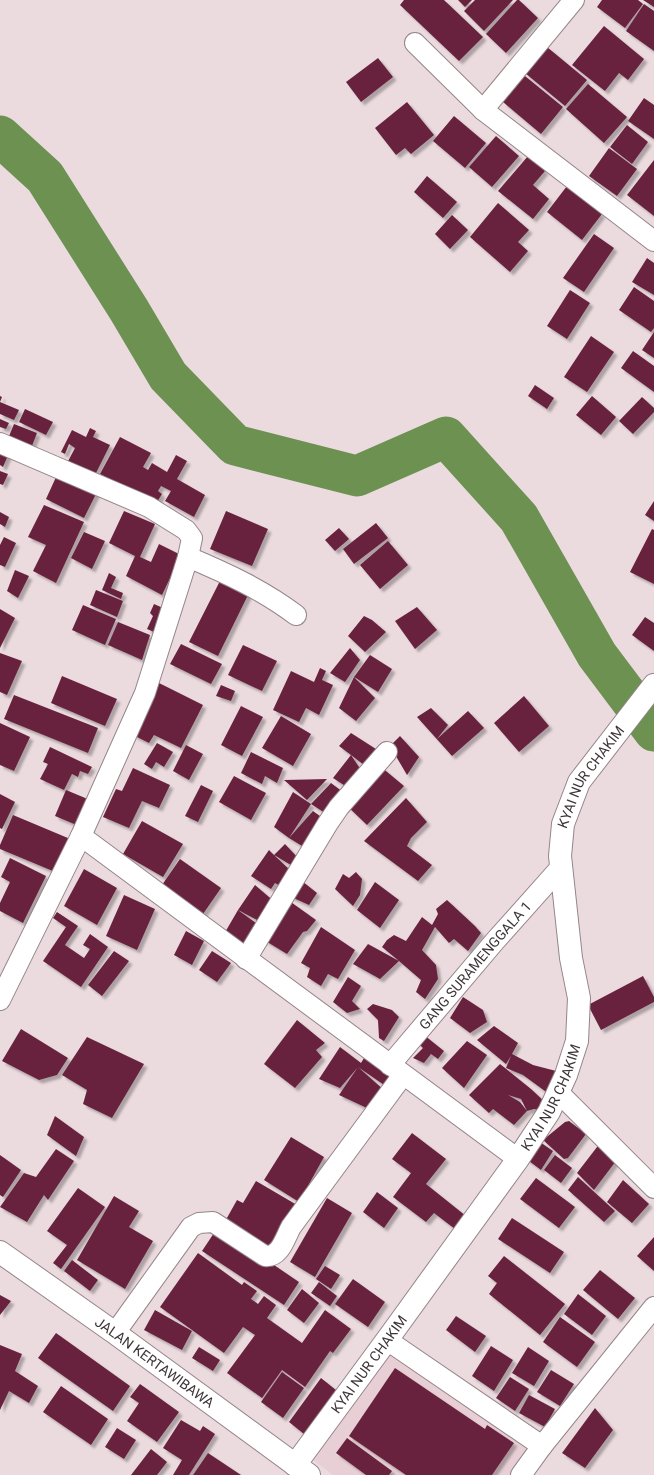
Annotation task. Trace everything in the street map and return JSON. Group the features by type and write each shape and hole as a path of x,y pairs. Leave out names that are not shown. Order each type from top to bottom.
{"street":[{"path":"483,110 574,0"},
{"path":"415,43 483,110 653,238"},
{"path":"0,443 149,508 186,530 192,538 188,557 145,693 81,836 0,1000"},
{"path":"188,557 216,568 269,596 296,615"},
{"name":"KYAI NUR CHAKIM","path":"297,1472 387,1340 518,1159 549,1112 578,1042 579,998 571,958 560,856 563,824 579,782 654,685"},
{"path":"246,958 328,823 339,807 387,752"},
{"path":"81,836 518,1159"},
{"name":"GANG SURAMENGGALA 1","path":"115,1333 191,1228 199,1223 213,1222 265,1256 269,1257 276,1254 291,1227 396,1070 495,941 562,868"},
{"path":"558,1092 654,1188"},
{"name":"JALAN KERTAWIBAWA","path":"0,1252 115,1333 297,1472"},
{"path":"521,1475 542,1446 650,1319"},
{"path":"387,1340 542,1446"}],"shaded area":[{"path":"391,1330 547,1435 515,1475 333,1475 300,1450"}],"building":[{"path":"404,0 444,0 483,37 459,61 400,5"},
{"path":"458,0 472,0 465,7"},
{"path":"475,0 513,0 484,31 464,11"},
{"path":"517,0 519,0 538,18 506,53 486,34"},
{"path":"602,0 638,0 643,4 625,28 597,7"},
{"path":"643,0 654,0 654,7"},
{"path":"644,4 654,11 654,51 626,31"},
{"path":"604,26 644,59 628,80 619,73 605,91 572,65"},
{"path":"547,47 587,80 565,106 525,73"},
{"path":"378,58 393,77 361,102 346,82"},
{"path":"525,76 563,107 541,134 503,102"},
{"path":"588,84 627,117 604,143 566,109"},
{"path":"644,98 654,105 654,139 628,121"},
{"path":"407,102 434,135 411,154 405,148 396,155 375,128"},
{"path":"454,116 486,143 465,168 433,141"},
{"path":"627,125 648,142 632,164 610,147"},
{"path":"496,136 519,156 492,187 469,167"},
{"path":"609,148 637,169 617,196 589,176"},
{"path":"528,156 545,171 533,185 549,199 533,219 498,191"},
{"path":"654,160 654,216 627,195"},
{"path":"427,176 457,202 443,218 414,192"},
{"path":"567,186 602,214 582,240 547,212"},
{"path":"498,203 529,230 518,242 528,251 510,272 470,237"},
{"path":"452,215 468,230 450,249 435,234"},
{"path":"594,234 614,248 584,292 563,278"},
{"path":"647,258 654,263 654,295 632,282"},
{"path":"634,287 654,301 654,328 651,332 619,310"},
{"path":"570,290 590,303 567,339 547,326"},
{"path":"654,332 654,358 642,350"},
{"path":"591,336 614,352 587,392 564,377"},
{"path":"633,351 654,366 654,392 621,368"},
{"path":"535,385 554,398 547,409 528,396"},
{"path":"592,396 616,417 601,435 576,415"},
{"path":"642,397 654,408 654,412 633,434 619,421"},
{"path":"0,402 19,410 14,420 0,414"},
{"path":"25,409 53,422 46,435 19,422"},
{"path":"0,419 9,423 6,429 0,427"},
{"path":"14,424 37,433 30,451 7,441"},
{"path":"90,428 96,431 93,437 110,445 93,479 66,465 75,448 69,444 65,454 61,452 72,430 86,437"},
{"path":"120,437 151,453 143,467 148,470 152,463 167,472 176,455 187,461 177,479 205,495 194,517 165,501 171,491 161,486 158,491 162,494 154,507 108,482 110,479 100,474"},
{"path":"0,449 9,453 3,467 0,465"},
{"path":"0,471 8,474 3,485 0,484"},
{"path":"57,475 98,490 84,518 46,499"},
{"path":"654,501 654,521 645,515"},
{"path":"44,505 84,522 56,583 33,571 46,545 28,537"},
{"path":"124,511 155,524 140,557 151,562 159,544 181,555 162,595 126,576 135,556 109,543"},
{"path":"226,511 268,529 252,566 210,549"},
{"path":"0,512 9,517 5,527 0,524"},
{"path":"376,523 388,538 354,564 343,549"},
{"path":"339,528 349,539 335,551 325,540"},
{"path":"652,529 654,530 654,584 630,572"},
{"path":"84,532 105,541 92,569 71,558"},
{"path":"4,537 16,543 5,567 0,565 0,545"},
{"path":"388,541 408,565 380,589 360,565"},
{"path":"15,570 29,576 18,598 7,591"},
{"path":"109,573 116,577 111,588 123,593 121,599 102,590"},
{"path":"222,577 250,591 218,656 189,642"},
{"path":"96,590 123,601 117,617 90,605"},
{"path":"154,604 163,608 154,632 147,629 153,616 150,613"},
{"path":"83,605 116,619 105,645 72,630"},
{"path":"417,607 437,630 415,649 395,621"},
{"path":"0,609 15,618 0,648"},
{"path":"364,616 372,620 386,632 365,652 348,636"},
{"path":"645,617 654,623 654,651 632,635"},
{"path":"118,622 150,635 142,660 108,645"},
{"path":"181,644 222,664 211,684 170,664"},
{"path":"243,645 277,661 262,691 228,675"},
{"path":"350,648 360,660 345,682 330,673"},
{"path":"0,653 22,661 7,695 0,692"},
{"path":"370,655 392,669 378,692 354,677"},
{"path":"320,668 326,671 322,680 333,685 319,715 306,708 299,722 273,710 291,671 314,682"},
{"path":"62,676 117,699 105,726 51,703"},
{"path":"354,677 375,698 356,721 339,708"},
{"path":"159,683 203,705 181,748 154,735 149,743 133,735"},
{"path":"221,685 235,691 231,701 216,696"},
{"path":"14,695 98,728 88,753 4,719"},
{"path":"524,696 549,726 519,752 494,723"},
{"path":"241,706 263,717 242,756 221,745"},
{"path":"431,708 448,725 437,739 468,711 484,728 452,756 417,717"},
{"path":"281,716 311,734 293,766 262,748"},
{"path":"0,723 30,737 14,771 0,765"},
{"path":"351,733 379,751 364,765 339,746"},
{"path":"400,736 419,757 407,775 390,746"},
{"path":"157,743 173,752 164,767 156,762 152,769 144,764"},
{"path":"186,745 203,754 189,780 173,771"},
{"path":"50,747 92,767 88,774 80,771 78,777 72,774 64,790 40,779 48,764 43,762"},
{"path":"251,752 283,768 277,783 265,776 262,784 241,773"},
{"path":"351,755 361,770 350,789 333,778"},
{"path":"380,766 404,786 367,825 344,803"},
{"path":"133,768 170,785 159,808 142,801 129,828 103,817 116,789 122,791"},
{"path":"234,776 266,793 251,820 219,802"},
{"path":"327,779 307,800 284,780"},
{"path":"331,783 343,792 325,813 311,804"},
{"path":"201,785 213,791 198,822 185,816"},
{"path":"66,790 90,800 79,826 55,816"},
{"path":"293,792 311,804 289,838 274,827"},
{"path":"0,794 15,802 2,829 0,828"},
{"path":"406,798 427,822 411,838 407,846 432,865 418,881 364,841"},
{"path":"313,811 324,819 307,849 289,838"},
{"path":"13,815 75,841 60,874 0,849 0,845"},
{"path":"142,821 183,844 163,877 123,854"},
{"path":"285,844 300,860 296,868 274,855"},
{"path":"269,850 291,871 284,888 275,883 271,889 251,876"},
{"path":"10,858 46,876 23,923 0,911 0,903 10,882 1,877"},
{"path":"180,859 221,888 203,914 162,885"},
{"path":"84,869 117,888 97,925 64,906"},
{"path":"356,872 362,879 360,895 353,906 335,889 343,874 349,878"},
{"path":"302,881 317,893 309,905 289,896"},
{"path":"375,882 399,900 380,928 357,910"},
{"path":"255,885 276,903 261,922 238,910"},
{"path":"124,895 155,909 137,950 106,936"},
{"path":"288,900 316,920 307,931 303,932 287,954 264,940"},
{"path":"447,900 481,933 468,951 454,939 449,943 435,927 422,950 436,965 438,979 425,999 416,992 421,980 382,947 387,940 394,935 406,941 422,917 432,925 438,914 436,909"},
{"path":"238,910 260,926 249,948 224,934"},
{"path":"57,912 78,926 65,945 84,958 90,949 83,945 90,934 108,947 81,987 43,961 66,927 53,918"},
{"path":"321,927 355,950 338,979 328,974 321,986 307,977 310,968 301,963"},
{"path":"186,931 204,941 192,965 174,955"},
{"path":"368,944 399,961 380,979 353,964"},
{"path":"114,951 129,961 102,996 88,985"},
{"path":"212,951 231,963 217,982 199,970"},
{"path":"643,976 654,997 654,1002 601,1030 588,1005"},
{"path":"348,977 361,986 352,1001 360,1009 347,1013 333,1002"},
{"path":"463,997 483,1010 487,1022 470,1033 450,1018"},
{"path":"373,1004 392,1010 399,1017 384,1041 379,1038 378,1020 367,1009"},
{"path":"297,1020 325,1043 316,1050 322,1057 295,1088 264,1064"},
{"path":"494,1026 518,1043 512,1054 533,1065 560,1072 549,1094 523,1075 506,1068 511,1056 506,1064 477,1040"},
{"path":"21,1029 68,1058 57,1075 39,1080 2,1061"},
{"path":"424,1035 444,1051 438,1059 431,1054 424,1063 413,1058 423,1048 417,1042"},
{"path":"87,1037 144,1064 112,1118 83,1104 87,1090 62,1075"},
{"path":"467,1041 487,1055 464,1088 442,1068"},
{"path":"340,1047 361,1063 367,1053 395,1076 387,1087 358,1067 340,1088 319,1079"},
{"path":"500,1064 545,1102 540,1110 534,1109 527,1111 514,1125 493,1109 489,1113 469,1095","holes":["508,1095 521,1099 527,1111 520,1102"]},
{"path":"358,1067 384,1090 369,1109 339,1095"},
{"path":"55,1116 84,1137 76,1156 47,1135"},
{"path":"569,1121 586,1134 568,1158 564,1159 543,1140 565,1122"},
{"path":"412,1133 446,1159 426,1184 466,1216 455,1229 434,1213 426,1222 393,1197 411,1173 392,1159"},
{"path":"291,1137 324,1157 299,1202 264,1180"},
{"path":"537,1140 553,1151 541,1170 525,1158"},
{"path":"597,1147 600,1147 616,1161 594,1190 577,1173"},
{"path":"56,1149 74,1161 48,1200 44,1195 27,1222 0,1207 24,1173 36,1177"},
{"path":"0,1155 21,1170 3,1197 0,1195"},
{"path":"555,1155 572,1168 561,1183 544,1170"},
{"path":"578,1177 615,1211 604,1222 568,1190"},
{"path":"536,1178 575,1207 559,1228 520,1199"},
{"path":"623,1180 649,1204 632,1223 607,1202"},
{"path":"256,1181 297,1205 269,1252 223,1225 237,1200 243,1203"},
{"path":"78,1188 105,1207 61,1269 53,1263 67,1245 47,1231"},
{"path":"377,1192 398,1208 384,1228 363,1212"},
{"path":"114,1196 139,1211 129,1227 153,1241 125,1289 77,1260"},
{"path":"327,1198 352,1213 315,1277 290,1262"},
{"path":"512,1218 564,1252 550,1273 498,1239"},
{"path":"218,1227 299,1282 284,1305 202,1251"},
{"path":"654,1237 654,1271 637,1256"},
{"path":"198,1253 242,1285 244,1282 257,1291 251,1299 258,1304 264,1296 276,1305 267,1318 302,1343 325,1310 351,1329 333,1353 330,1351 305,1387 282,1370 262,1398 227,1373 255,1335 243,1327 224,1353 160,1307"},
{"path":"504,1256 565,1304 540,1335 489,1294 497,1283 488,1276"},
{"path":"72,1260 98,1280 90,1291 64,1271"},
{"path":"325,1266 340,1275 331,1289 316,1279"},
{"path":"600,1270 635,1298 618,1319 583,1290"},
{"path":"353,1279 385,1302 368,1327 335,1304"},
{"path":"319,1282 337,1296 330,1306 311,1293"},
{"path":"302,1289 319,1303 304,1323 287,1310"},
{"path":"578,1294 606,1316 592,1335 564,1314"},
{"path":"0,1295 11,1301 0,1315"},
{"path":"155,1310 192,1331 182,1350 144,1330"},
{"path":"456,1316 486,1336 475,1352 446,1330"},
{"path":"560,1317 595,1342 577,1367 543,1342"},
{"path":"56,1333 130,1386 113,1411 38,1358"},
{"path":"0,1345 22,1354 15,1371 38,1386 29,1403 9,1391 0,1410"},
{"path":"491,1346 513,1360 494,1391 472,1376"},
{"path":"199,1347 220,1360 213,1371 192,1358"},
{"path":"528,1347 549,1361 534,1386 512,1373"},
{"path":"395,1368 485,1429 487,1425 514,1443 492,1475 406,1475 349,1436"},
{"path":"551,1370 574,1384 560,1406 537,1392"},
{"path":"282,1372 304,1388 283,1418 261,1402"},
{"path":"510,1377 529,1389 515,1411 496,1398"},
{"path":"321,1378 336,1390 304,1434 289,1422"},
{"path":"140,1384 179,1412 157,1442 127,1421 139,1403 130,1397"},
{"path":"61,1386 108,1419 91,1445 43,1412"},
{"path":"529,1395 555,1409 545,1427 519,1413"},
{"path":"595,1408 613,1430 585,1468 562,1453"},
{"path":"181,1420 200,1431 203,1426 215,1434 189,1475 173,1475 182,1460 163,1448"},
{"path":"117,1428 136,1440 124,1459 105,1447"},
{"path":"347,1438 392,1471 389,1475 366,1475 336,1453"},
{"path":"151,1449 167,1462 157,1475 131,1475"},
{"path":"208,1453 241,1475 193,1475"}],"waterway":[{"path":"0,136 45,177 129,310 168,376 235,445 357,476 446,437 519,518 597,655 654,731"}]}
